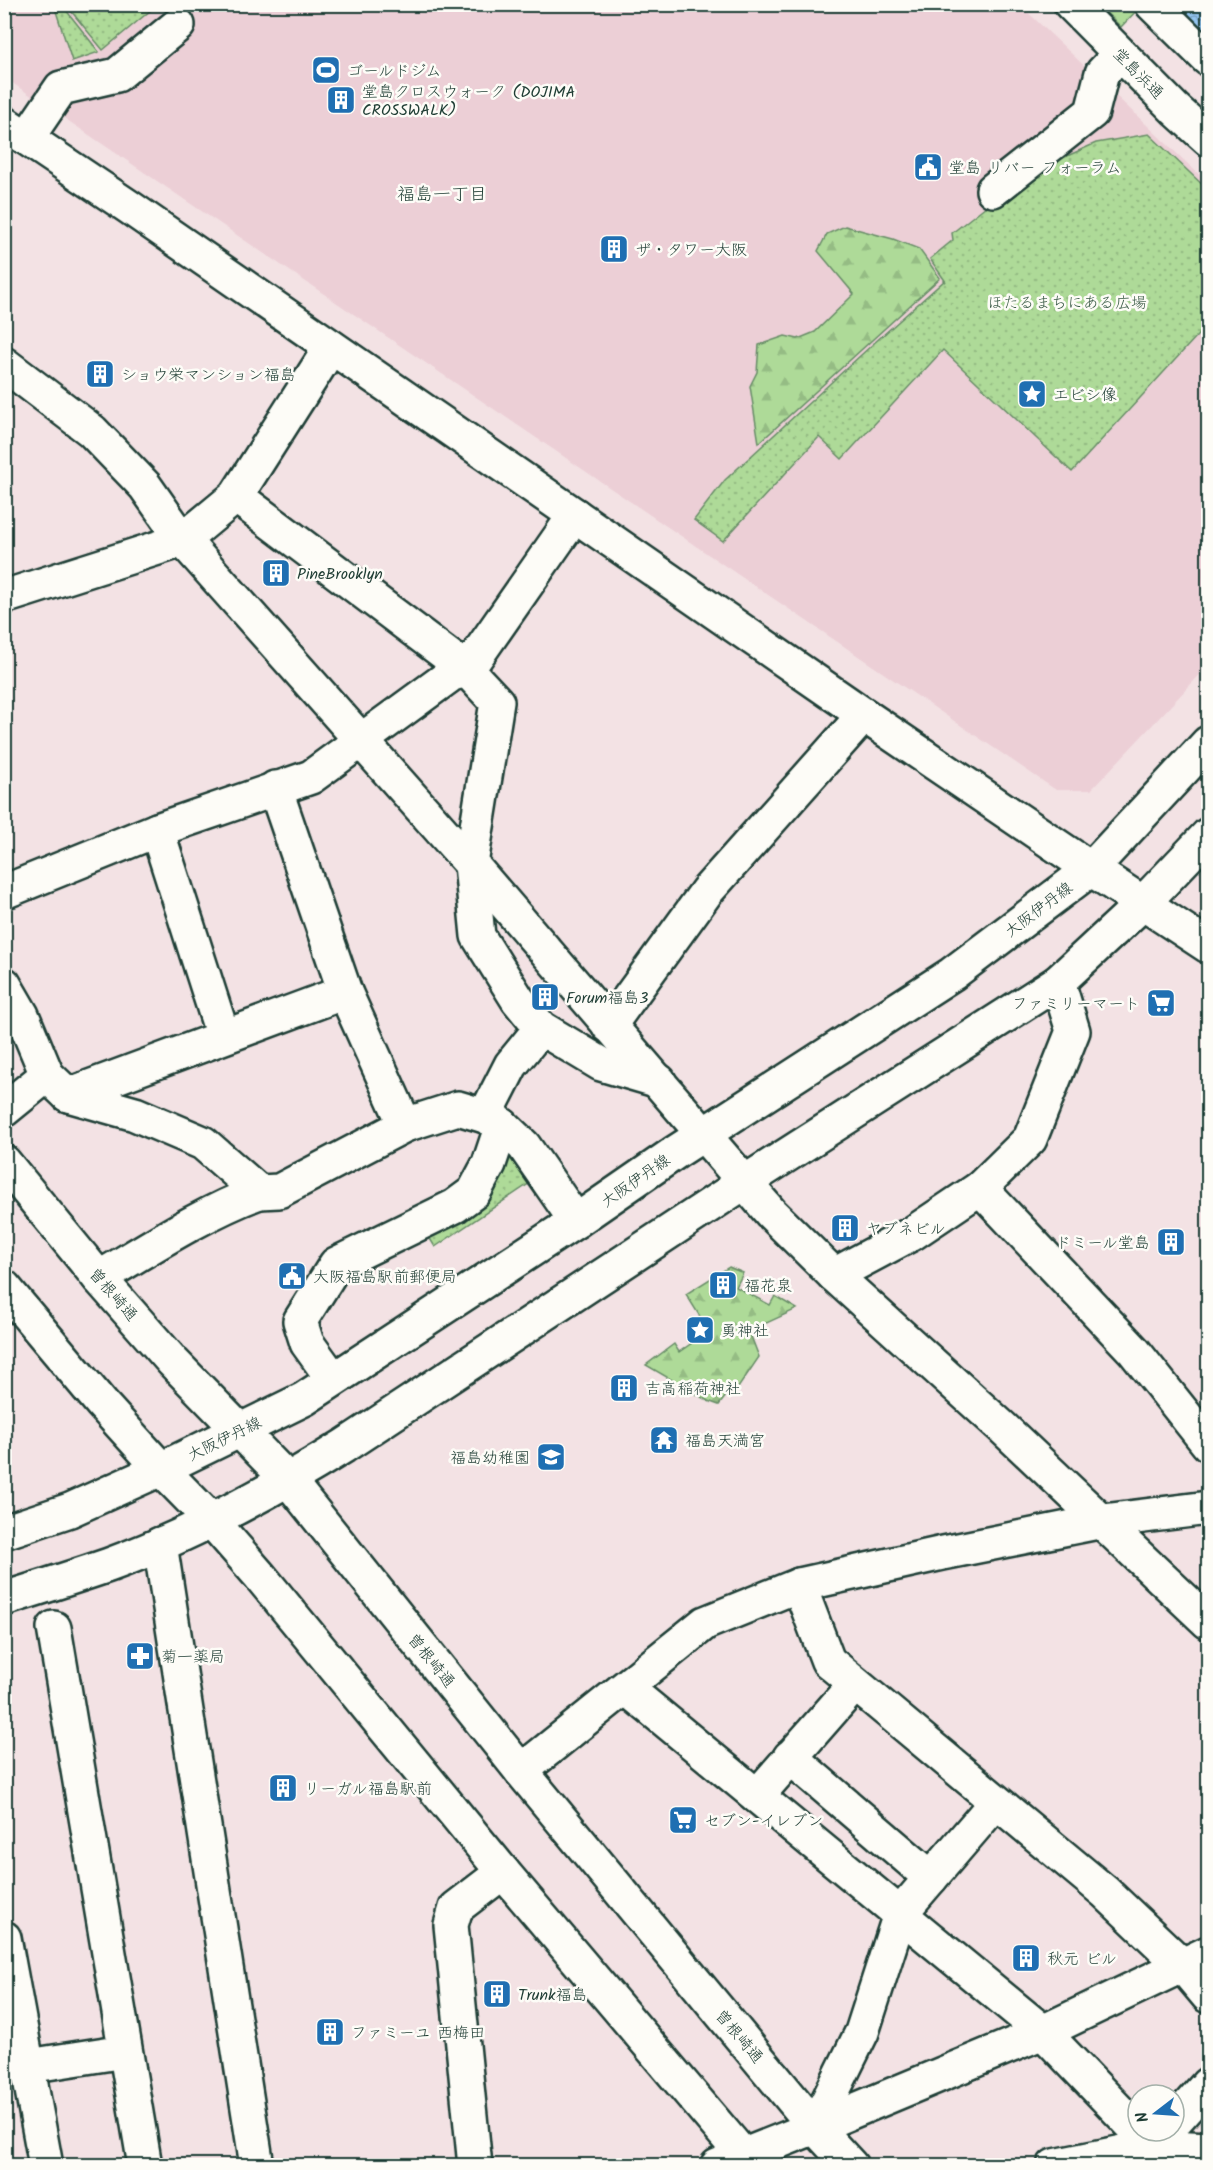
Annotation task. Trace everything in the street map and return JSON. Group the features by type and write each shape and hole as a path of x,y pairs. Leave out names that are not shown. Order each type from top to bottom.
{"main road":[{"name":"堂島浜通","path":"1071,4 1209,139"},
{"path":"1152,4 1209,59"},
{"path":"178,25 117,75 61,88 16,130 864,716 1209,946"},
{"path":"993,190 1092,112 1102,73 1120,54"},
{"path":"4,597 183,540 236,496 331,347"},
{"path":"4,364 92,431 145,486 183,540 471,864 771,1213 834,1275 1103,1521 1209,1622"},
{"path":"236,496 467,670 497,702 471,864 478,936 518,1000 541,1028 601,1064 658,1081"},
{"path":"4,892 157,830 311,777 452,675 467,670 575,515"},
{"path":"609,1026 707,891 864,716"},
{"name":"大阪伊丹線","path":"4,1532 70,1510 161,1469 304,1399 576,1221 705,1134 952,974 1091,869 1209,743"},
{"path":"275,788 345,992 405,1125"},
{"path":"157,830 223,1036"},
{"path":"4,1599 109,1565 160,1544 289,1481 745,1182 1058,982 1143,902 1209,835"},
{"path":"834,1275 913,1233 980,1188 1030,1138 1073,1031 1058,982"},
{"path":"4,984 58,1085 203,1143 259,1192"},
{"path":"4,1110 58,1085 223,1036 345,992"},
{"path":"333,1378 307,1343 300,1321 336,1264 454,1206 474,1192 489,1164 493,1121 511,1065 541,1028"},
{"path":"99,1278 237,1200 259,1192 279,1191 405,1125 458,1108 493,1121 524,1146 576,1221"},
{"name":"曽根崎通","path":"4,1162 99,1278 173,1362 289,1481 520,1771 815,2127 851,2166"},
{"path":"980,1188 1134,1351 1209,1444"},
{"path":"4,1287 102,1404 260,1576 738,2162 815,2127 1043,2032 1195,1959"},
{"path":"520,1771 705,1623 800,1585 1103,1521 1209,1508"},
{"path":"160,1544 256,2166"},
{"path":"800,1585 828,1661 1105,1892 1195,1959 1209,1996"},
{"path":"54,1628 145,2166"},
{"path":"757,1796 855,1684"},
{"path":"626,1688 1043,2032 1126,2113"},
{"path":"790,1757 931,1878"},
{"path":"815,2127 862,2032 900,1914 996,1802"},
{"path":"476,2166 451,1925 456,1908 503,1872"},
{"path":"4,1938 46,2166"},
{"path":"28,2066 125,2051"},
{"path":"1186,2109 1209,2084"},
{"path":"1054,2166 1126,2143"},
{"path":"1172,2143 1204,2154"}],"shaded area":[{"path":"4,5 1020,5 1208,183 1208,666 1091,790 1056,790 5,78"}],"green space":[{"path":"54,5 62,5 99,52 72,61"},
{"path":"66,5 157,5 103,50"},
{"path":"1098,5 1136,5 1139,8 1121,27"},
{"name":"ほたるまちにある広場","path":"1149,134 1208,190 1208,324 1072,472 943,350 842,459 819,437 723,541 694,520 725,480 873,344 944,281 946,282 930,259 953,240 952,233 991,202 1045,166 1096,143"},
{"path":"845,226 893,239 919,249 940,278 759,443 750,386 757,372 759,345 785,336 798,339 815,332 854,294 818,251 827,234"},
{"path":"509,1145 533,1181 435,1247 426,1232"},
{"path":"729,1267 743,1273 736,1287 770,1305 775,1296 797,1309 749,1331 759,1357 738,1388 733,1387 719,1405 646,1365 674,1344 679,1352 709,1331 686,1294"}],"water":[{"path":"1173,5 1208,5 1208,37"}],"place":[{"name":"ゴールドジム","path":"326,70"},
{"name":"堂島クロスウォーク (DOJIMA CROSSWALK)","path":"341,100"},
{"name":"堂島 リバー フォーラム","path":"928,167"},
{"name":"ザ・タワー大阪","path":"614,249"},
{"name":"ショウ栄マンション福島","path":"100,374"},
{"name":"エビシ像","path":"1032,394"},
{"name":"PineBrooklyn","path":"276,573"},
{"name":"Forum福島3","path":"545,997"},
{"name":"ファミリーマート","path":"1161,1003"},
{"name":"ヤブネビル","path":"845,1228"},
{"name":"ドミール堂島","path":"1171,1242"},
{"name":"大阪福島駅前郵便局","path":"292,1276"},
{"name":"福花泉","path":"723,1285"},
{"name":"勇神社","path":"700,1330"},
{"name":"吉高稲荷神社","path":"624,1388"},
{"name":"福島天満宮","path":"664,1440"},
{"name":"福島幼稚園","path":"551,1457"},
{"name":"菊一薬局","path":"140,1656"},
{"name":"リーガル福島駅前","path":"283,1788"},
{"name":"セブン-イレブン","path":"683,1820"},
{"name":"秋元 ビル","path":"1026,1958"},
{"name":"Trunk福島","path":"497,1994"},
{"name":"ファミーユ 西梅田","path":"330,2032"}],"district":[{"name":"福島一丁目","path":"442,194"}]}
